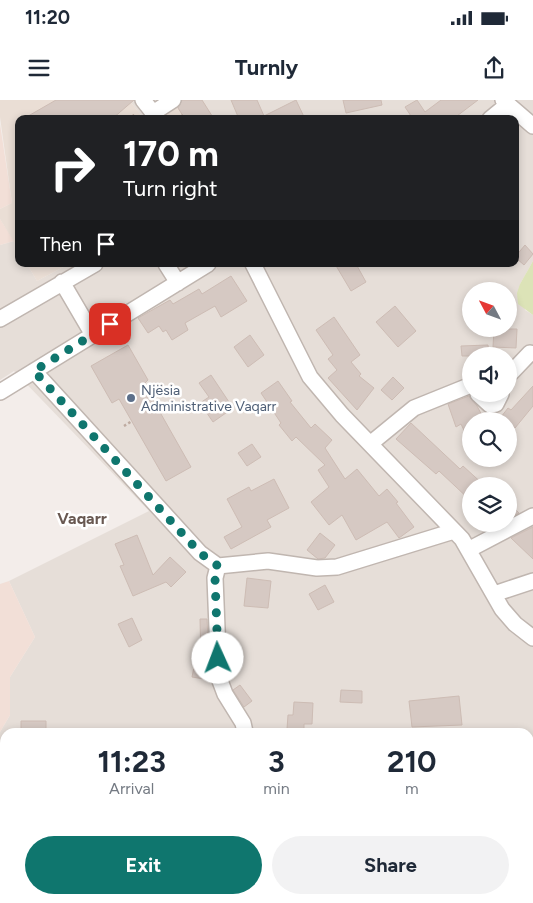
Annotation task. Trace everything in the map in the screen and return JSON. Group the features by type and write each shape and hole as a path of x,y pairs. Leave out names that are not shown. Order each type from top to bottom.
{"street":[{"path":"148,111 172,100"},
{"path":"494,115 505,102 533,126"},
{"path":"0,319 90,267"},
{"path":"168,267 178,283"},
{"path":"0,392 203,267"},
{"path":"255,267 310,377 370,444 470,549 494,594 515,624 533,638"},
{"path":"62,282 93,335"},
{"path":"517,367 530,353"},
{"path":"34,371 200,553 218,566 268,561 317,568 337,567 454,531"},
{"path":"370,444 414,408 462,389"},
{"path":"487,402 490,405 497,402"},
{"path":"470,549 533,516"},
{"path":"218,566 215,578 219,678 225,694 243,722 244,728"},
{"path":"494,594 533,581"}],"path":[{"path":"124,426 132,422"}],"shaded area":[{"path":"0,100 129,100 141,115 15,115 15,243 0,219 0,209 12,203 0,117"},
{"path":"129,100 533,100 533,261 520,284 525,310 533,315 533,728 2,728 10,715 10,677 35,637 9,581 149,511 14,371 0,380 0,245 14,241 15,267 29,267 37,281 63,267 519,267 519,115 141,115"},
{"path":"187,100 208,115 166,115"},
{"path":"0,124 12,203 0,209"},
{"path":"0,219 14,241 0,245"},
{"path":"29,267 63,267 37,281"},
{"path":"9,581 35,637 10,677 10,715 2,728 0,728 0,584"}],"green space":[{"path":"533,261 533,315 518,304 520,284"}],"building":[{"path":"56,100 134,100 117,115 30,115"},
{"path":"182,100 202,100 211,115 182,115 178,108"},
{"path":"231,100 257,100 264,115 237,115"},
{"path":"296,100 303,115 266,115"},
{"path":"343,100 381,100 382,105 346,113"},
{"path":"417,100 425,112 441,100 478,100 458,115 410,115 405,107"},
{"path":"525,245 533,254 524,265 519,261 519,252"},
{"path":"337,267 358,267 366,282 351,291"},
{"path":"231,276 247,301 221,317 215,306 185,323 188,330 172,340 166,330 163,332 159,326 148,333 138,318 170,300 173,304 199,289 202,294"},
{"path":"395,306 416,331 398,347 376,322"},
{"path":"334,317 360,355 351,362 361,374 359,376 374,388 357,410 328,378 337,370 328,359 333,355 316,330"},
{"path":"250,335 264,355 248,367 234,347"},
{"path":"494,338 517,338 516,347 493,347"},
{"path":"128,345 148,380 144,384 191,467 166,481 119,399 112,403 91,366"},
{"path":"488,345 488,347 462,347 462,356 461,346"},
{"path":"211,375 233,408 213,422 200,403 209,397 199,383"},
{"path":"393,377 404,388 392,400 381,390"},
{"path":"278,381 292,401 290,402 311,428 315,424 332,440 325,448 345,479 357,469 379,496 387,489 414,527 399,538 387,522 356,540 342,515 329,525 311,502 329,487 318,470 325,465 296,437 292,441 279,425 281,423 261,393"},
{"path":"533,386 533,406 517,426 517,412 505,412 508,408 511,410"},
{"path":"462,399 462,402 474,402 480,412 462,412 462,426 461,424 456,427 448,404"},
{"path":"411,423 460,469 464,467 475,477 462,477 462,493 439,471 436,474 396,439"},
{"path":"252,444 261,457 247,466 238,453"},
{"path":"274,479 289,508 267,520 271,527 231,549 224,537 242,527 227,499 249,487 251,491"},
{"path":"533,527 533,559 511,538"},
{"path":"320,533 335,545 325,558 318,559 307,550"},
{"path":"137,535 153,575 170,557 186,572 171,587 166,582 133,596 120,566 124,565 115,544"},
{"path":"247,578 271,581 268,608 244,606"},
{"path":"325,585 334,602 318,610 309,594"},
{"path":"132,618 142,640 129,647 118,624"},
{"path":"200,619 207,619 210,680 192,677 196,657 201,658"},
{"path":"227,645 235,645 236,661 228,661"},
{"path":"240,685 252,701 244,707 233,690"},
{"path":"341,690 362,691 362,703 340,702"},
{"path":"459,696 462,725 412,727 409,701"},
{"path":"294,702 313,703 312,724 304,724 304,728 287,728 288,715 293,715"},
{"path":"21,721 46,721 46,728 21,728"}],"place":[{"name":"Njësia Administrative Vaqarr","path":"131,398"}],"district":[{"name":"Vaqarr","path":"82,518"}],"route":[{"path":"110,324 34,371 200,553 218,566 215,578 218,658"}]}
